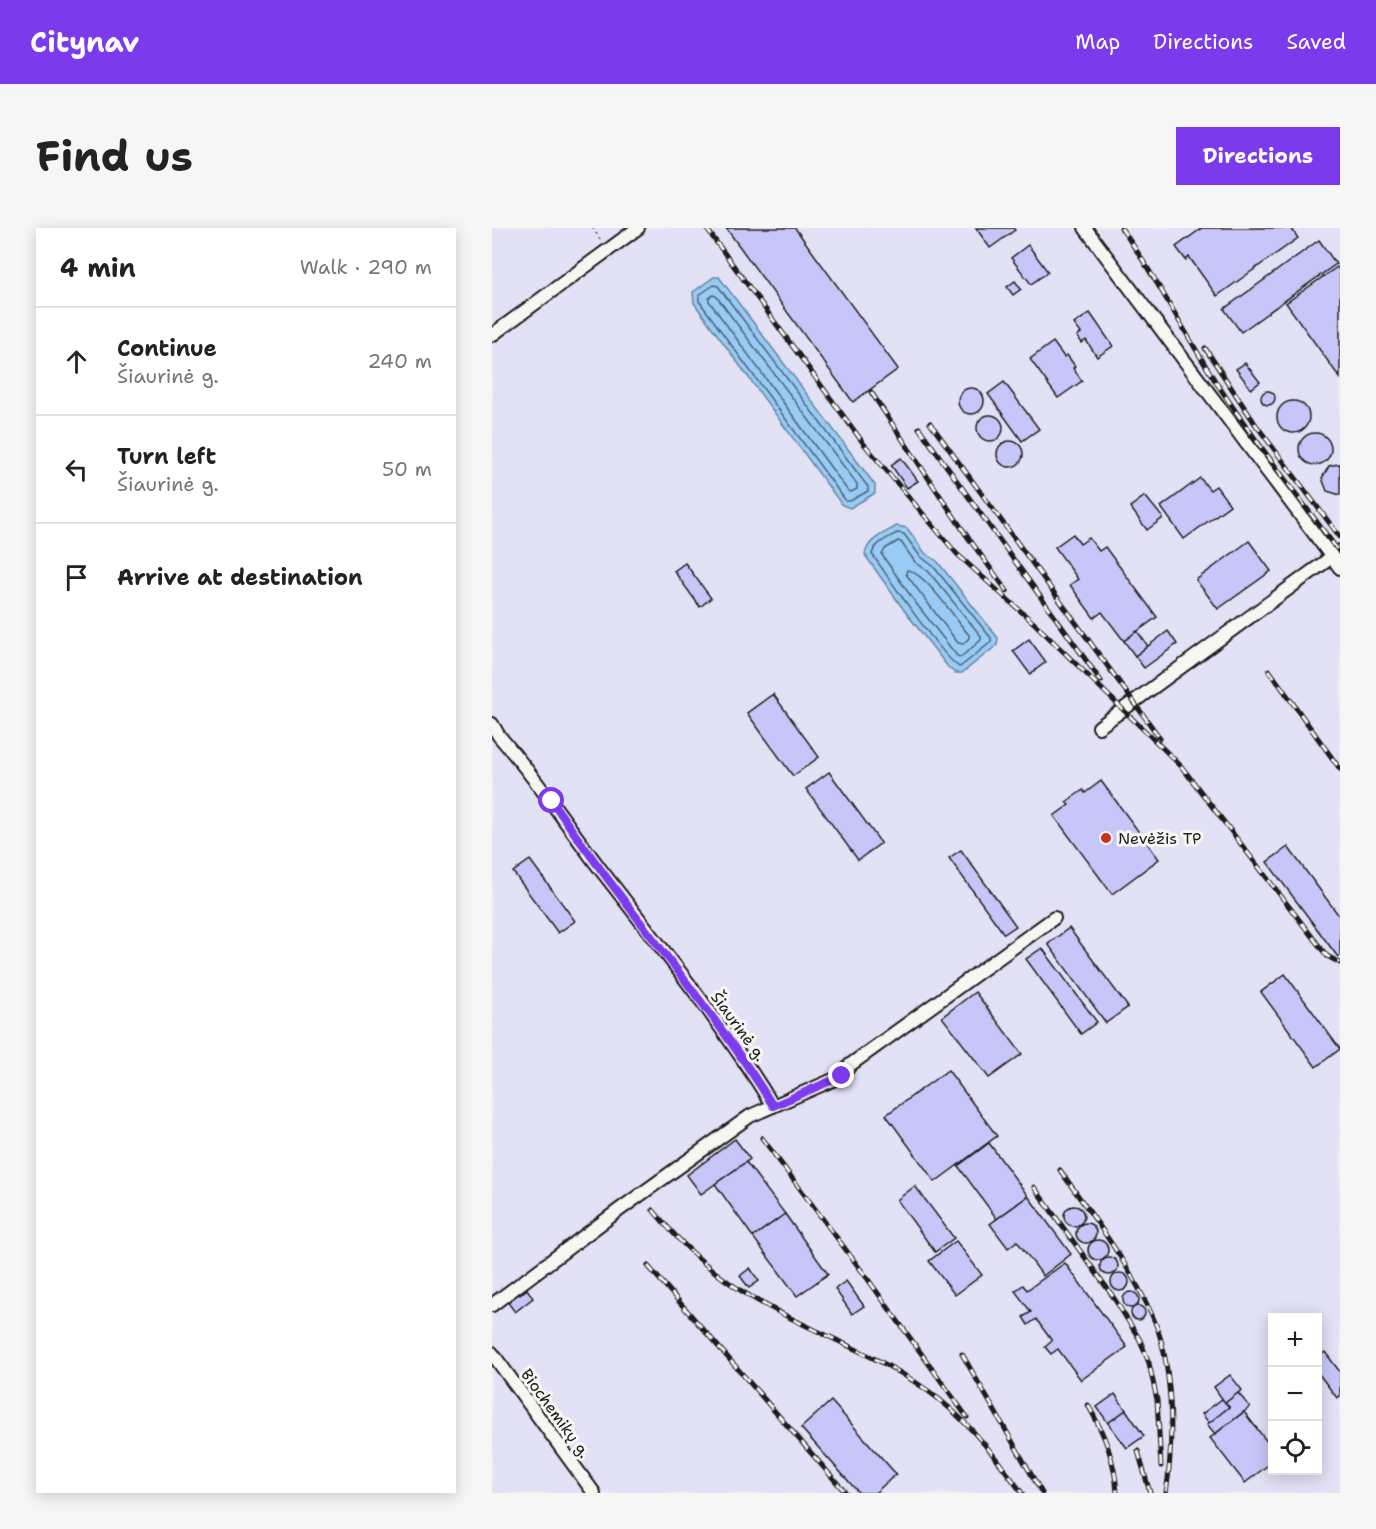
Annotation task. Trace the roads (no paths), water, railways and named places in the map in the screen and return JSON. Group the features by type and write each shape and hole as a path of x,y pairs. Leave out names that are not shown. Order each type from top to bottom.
{"street":[{"path":"492,335 638,228"},
{"path":"1085,228 1336,554 1340,568"},
{"path":"1098,728 1336,554"},
{"name":"Šiaurinė g.","path":"492,724 674,964 750,1068 773,1106"},
{"path":"492,1305 750,1116 842,1076 850,1065 1054,918"},
{"name":"Biochemikų g.","path":"492,1353 594,1493"}],"water":[{"path":"714,277 719,277 875,485 875,493 850,508 842,505 694,303 693,292"},
{"path":"897,526 907,528 925,553 937,561 998,638 997,645 962,673 955,673 948,667 865,555 873,541"}],"railway":[{"path":"706,228 864,444 957,554 1035,624 1181,766 1327,956 1340,963"},
{"path":"1121,228 1229,401 1340,553"},
{"path":"1205,348 1256,425 1340,537"},
{"path":"871,392 967,536 1007,591"},
{"path":"930,423 1160,738"},
{"path":"919,428 1101,681"},
{"path":"1269,670 1340,769"},
{"path":"762,1138 967,1417"},
{"path":"1060,1170 1132,1276 1159,1332 1168,1377 1170,1402 1169,1473 1166,1493"},
{"path":"1034,1187 1112,1295 1140,1340 1149,1363 1157,1400 1161,1466"},
{"path":"653,1210 697,1257 734,1286 772,1309 895,1370 940,1400 974,1432 1022,1493"},
{"path":"648,1266 846,1493"},
{"path":"962,1354 1042,1493"},
{"path":"1088,1405 1108,1447 1117,1493"},
{"path":"1138,1451 1150,1493"}],"place":[{"name":"Nevėžis TP","path":"1106,838"}]}
